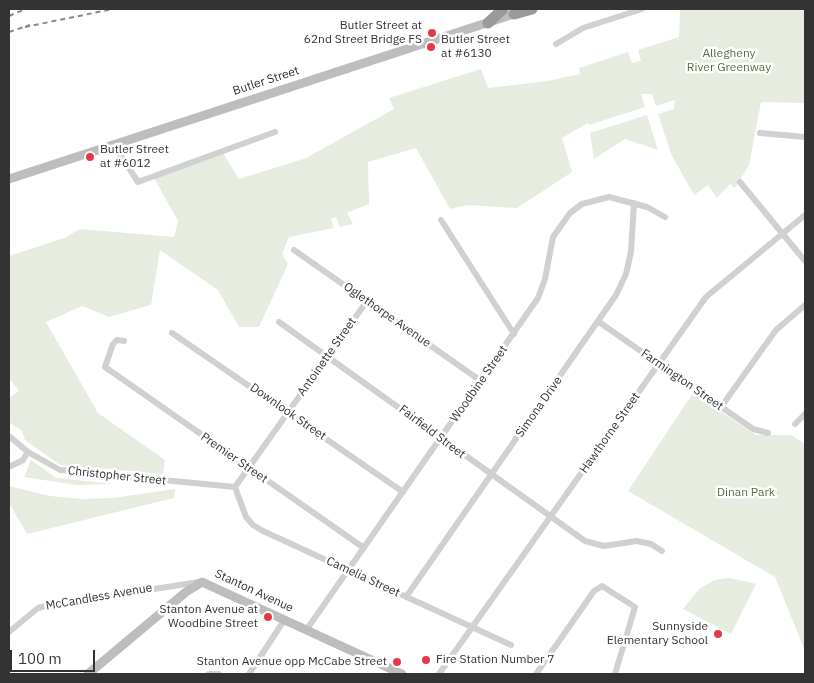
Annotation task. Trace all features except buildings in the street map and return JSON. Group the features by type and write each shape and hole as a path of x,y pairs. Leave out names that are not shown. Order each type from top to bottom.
{"highway":[{"path":"488,23 503,9"},
{"name":"Butler Street","path":"514,11 532,9"}],"main road":[{"name":"Butler Street","path":"9,179 488,23 514,11"},
{"name":"Stanton Avenue","path":"88,674 198,582 206,582 286,619 389,672 402,674"}],"street":[{"path":"556,44 578,30 621,12 642,9"},
{"path":"114,145 138,182 275,132"},
{"path":"760,133 805,137"},
{"path":"740,182 805,261"},
{"name":"Woodbine Street","path":"307,629 538,298 545,279 553,237 570,213 582,204 609,197 634,202 664,217"},
{"name":"Simona Drive","path":"406,597 599,322 626,274 633,236 634,202"},
{"name":"Hawthorne Street","path":"439,674 706,297 805,215"},
{"path":"441,220 514,334"},
{"name":"Oglethorpe Avenue","path":"294,250 481,381"},
{"name":"Antoinette Street","path":"235,488 367,301"},
{"path":"721,407 776,330 805,306"},
{"name":"Fairfield Street","path":"279,322 436,432 440,439 585,541 604,546 637,541 651,544 662,551"},
{"name":"Farmington Street","path":"599,322 753,429 768,433"},
{"name":"Downlook Street","path":"172,333 403,492"},
{"name":"Premier Street","path":"124,341 117,340 113,344 104,367 364,548"},
{"path":"795,424 805,414"},
{"name":"Christopher Street","path":"9,436 28,452 60,470 74,473 235,488"},
{"path":"9,466 22,460 28,452"},
{"name":"Camelia Street","path":"235,488 246,517 253,525 512,645"},
{"name":"McCandless Avenue","path":"9,632 38,608 45,606 198,582"},
{"path":"536,674 599,586 635,606 614,674"},
{"path":"249,674 286,619"},
{"path":"209,674 219,674"}],"green space":[{"name":"Allegheny River Greenway","path":"680,9 805,9 805,103 761,102 749,165 735,188 730,184 717,198 708,185 694,195 671,154 658,114 674,109 675,100 656,106 652,94 641,94 645,107 589,125 588,123 562,138 572,172 517,208 467,205 450,209 416,148 368,162 369,204 347,213 353,224 340,227 336,217 331,219 334,228 289,237 282,254 288,264 259,327 239,327 218,290 160,250 151,305 109,317 82,306 46,322 98,413 165,460 163,474 60,465 25,440 22,431 9,422 9,398 19,391 9,378 9,256 64,238 80,229 174,237 178,221 154,178 223,153 239,179 306,158 394,109 389,98 481,69 488,88 548,81 580,74 579,68 628,52 632,63 641,61 638,50 679,37"},
{"path":"647,115 658,150 625,139 594,159 590,133"},
{"name":"Dinan Park","path":"693,393 756,435 791,435 805,444 805,651 775,577 628,491"},
{"path":"31,460 56,478 115,484 77,485 24,477"},
{"path":"9,486 50,496 82,499 113,498 175,489 174,498 27,534 9,503"},
{"path":"730,578 756,584 731,634 683,609 699,589 715,580"}],"railway":[{"path":"25,27 113,9"},
{"path":"9,16 23,10"},
{"path":"9,32 30,25"}],"place":[{"name":"Butler Street at 62nd Street Bridge FS","path":"432,33"},
{"name":"Butler Street at #6130","path":"431,47"},
{"name":"Butler Street at #6012","path":"90,157"},
{"name":"Stanton Avenue at Woodbine Street","path":"268,617"},
{"name":"Sunnyside Elementary School","path":"718,634"},
{"name":"Fire Station Number 7","path":"426,660"},
{"name":"Stanton Avenue opp McCabe Street","path":"397,662"}]}
